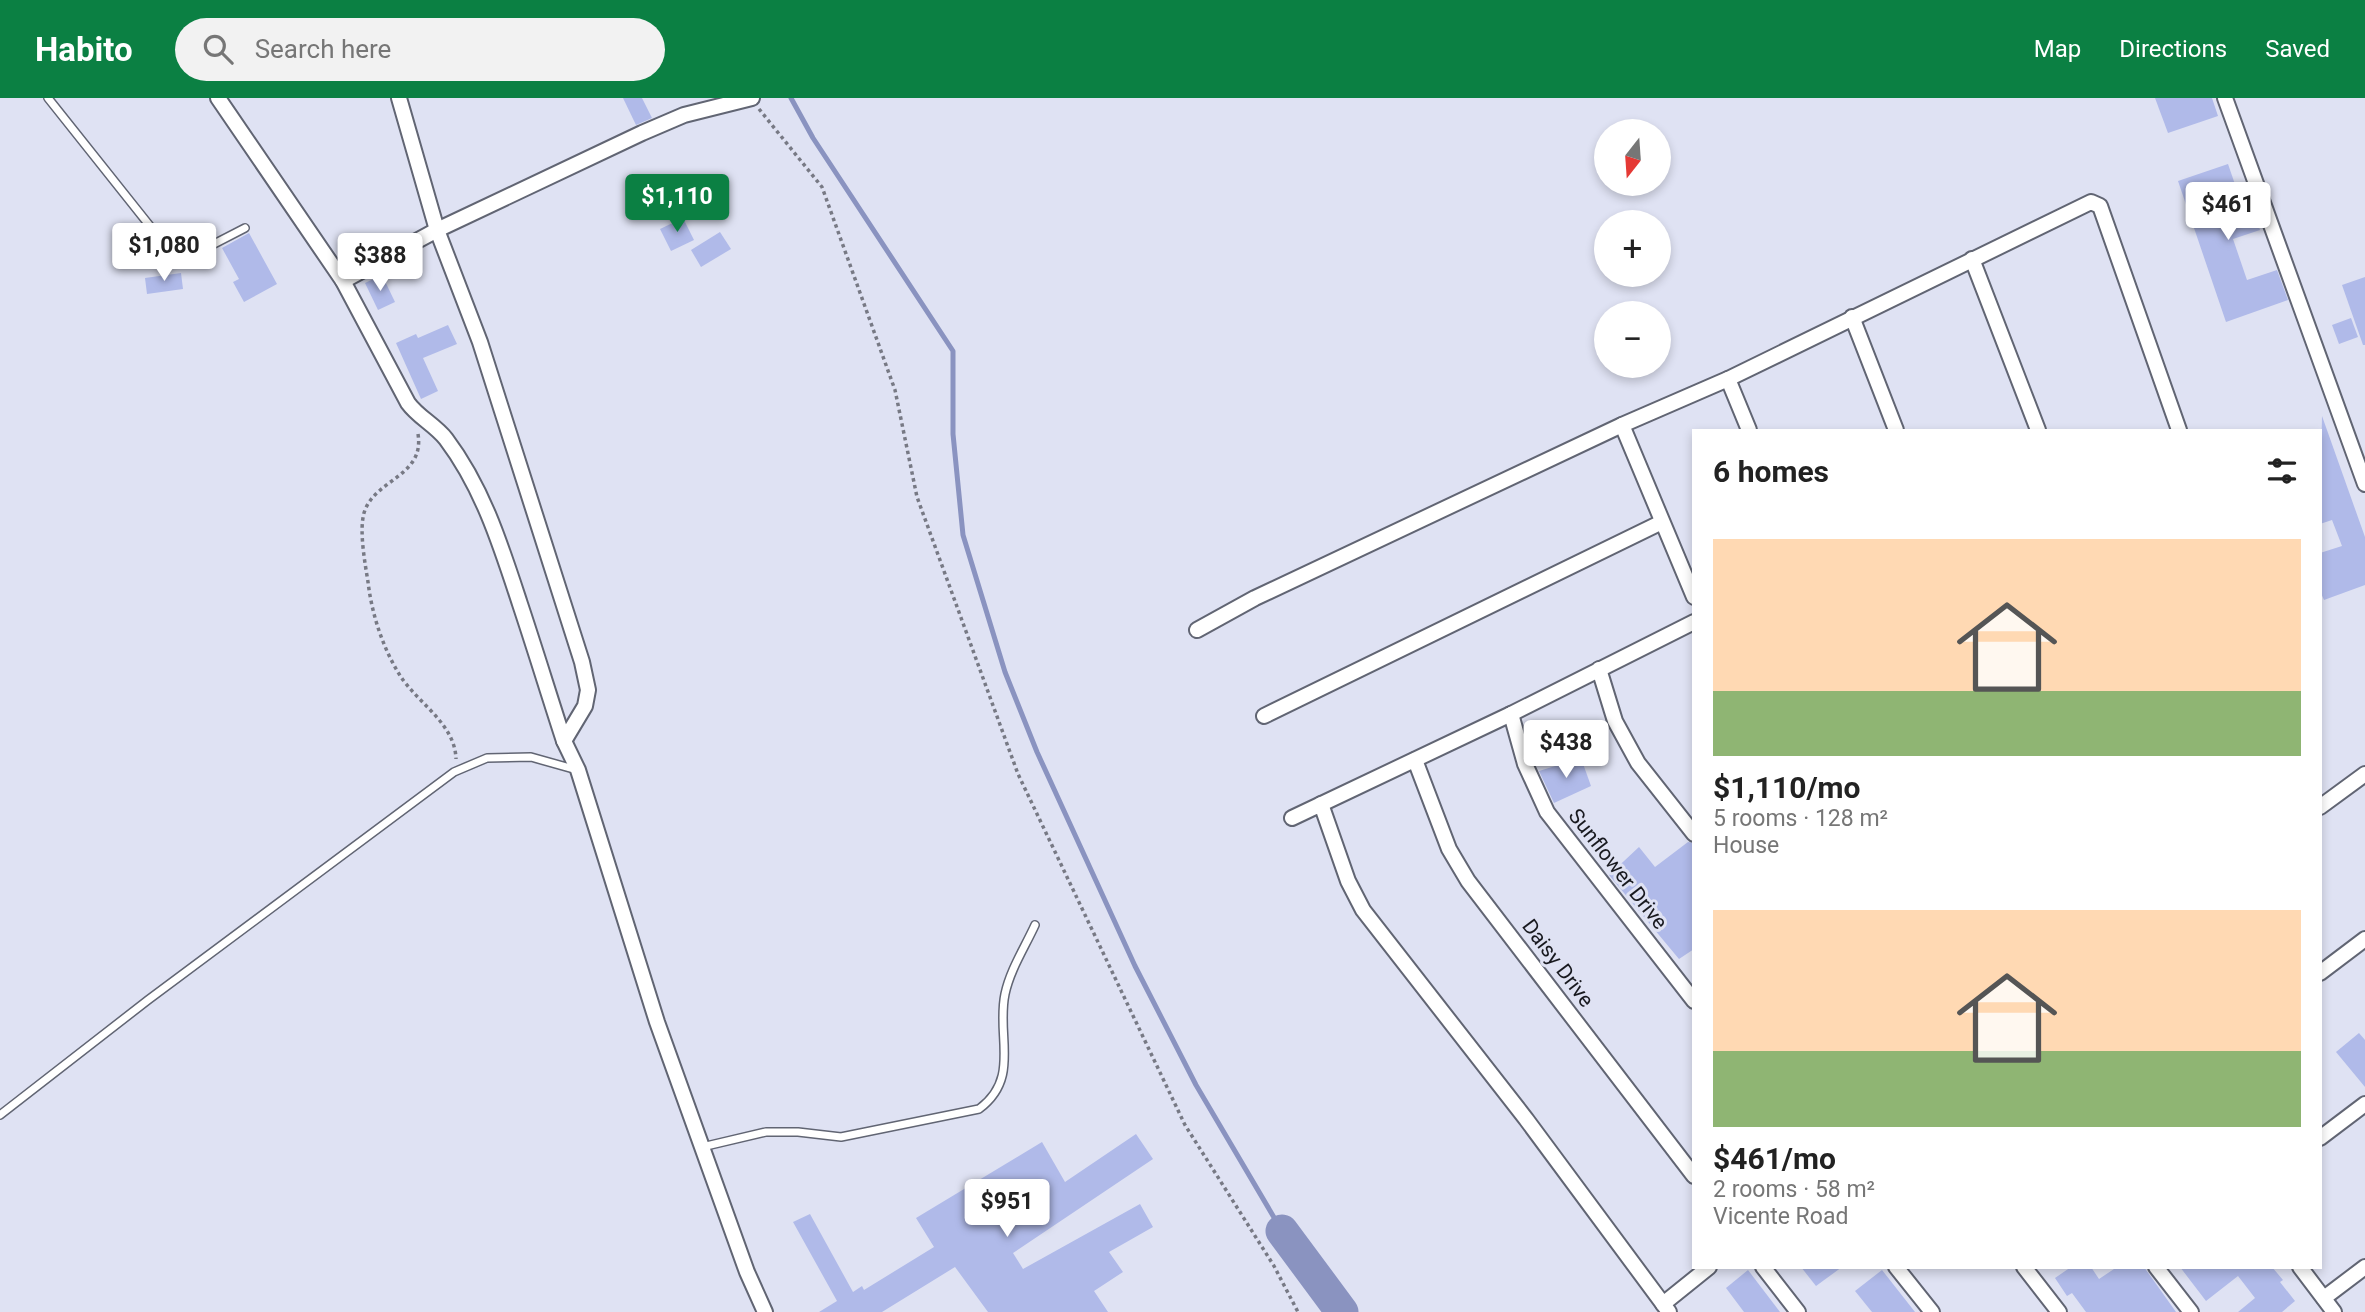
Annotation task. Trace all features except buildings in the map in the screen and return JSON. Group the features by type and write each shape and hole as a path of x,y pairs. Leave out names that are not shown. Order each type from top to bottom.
{"street":[{"path":"218,98 343,281 415,412 447,440 483,499 504,554 564,741 578,770 657,1022 747,1272 765,1312"},
{"path":"399,98 437,230 480,342 582,662 587,690 585,706 564,741"},
{"path":"2225,98 2365,484"},
{"path":"343,281 437,230 642,133 684,116 752,99"},
{"path":"1197,630 1255,598 1622,425 1728,379 2091,202 2100,206 2179,429"},
{"path":"1972,259 2038,429"},
{"path":"1852,317 1896,429"},
{"path":"1728,379 1749,429"},
{"path":"1622,425 1692,592"},
{"path":"1264,716 1662,522"},
{"path":"1292,818 1511,714 1692,623"},
{"path":"1599,669 1615,721 1638,763 1692,831"},
{"name":"Sunflower Drive","path":"1511,714 1525,764 1547,812 1692,998"},
{"name":"Daisy Drive","path":"1415,760 1448,849 1468,881 1692,1173"},
{"path":"2322,806 2365,774"},
{"path":"1321,804 1348,881 1363,910 1526,1119 1666,1308 1707,1269"},
{"path":"2322,971 2365,939"},
{"path":"2322,1136 2365,1104"},
{"path":"2324,1298 2365,1267"},
{"path":"1765,1269 1798,1312"},
{"path":"1898,1269 1932,1312"},
{"path":"2026,1269 2059,1312"},
{"path":"2158,1269 2191,1312"},
{"path":"2302,1269 2334,1312"}],"lane":[{"path":"48,98 173,256 181,261 245,228"},
{"path":"0,1115 148,1000 454,772 487,758 531,757 578,770"},
{"path":"702,1147 766,1132 798,1132 841,1137 979,1109 990,1101 1003,1076 1005,993 1035,925"}],"path":[{"path":"752,99 822,187 895,390 917,497 1018,774 1185,1125 1274,1266 1298,1312"},
{"path":"415,412 420,447 404,474 378,492 364,513 363,540 368,586 384,646 402,679 437,717 453,740 457,757 454,772"}],"waterway":[{"path":"791,98 813,138 953,351 953,434 963,535 1005,672 1037,752 1135,966 1196,1085 1282,1231"},
{"path":"1282,1231 1342,1312"}]}
